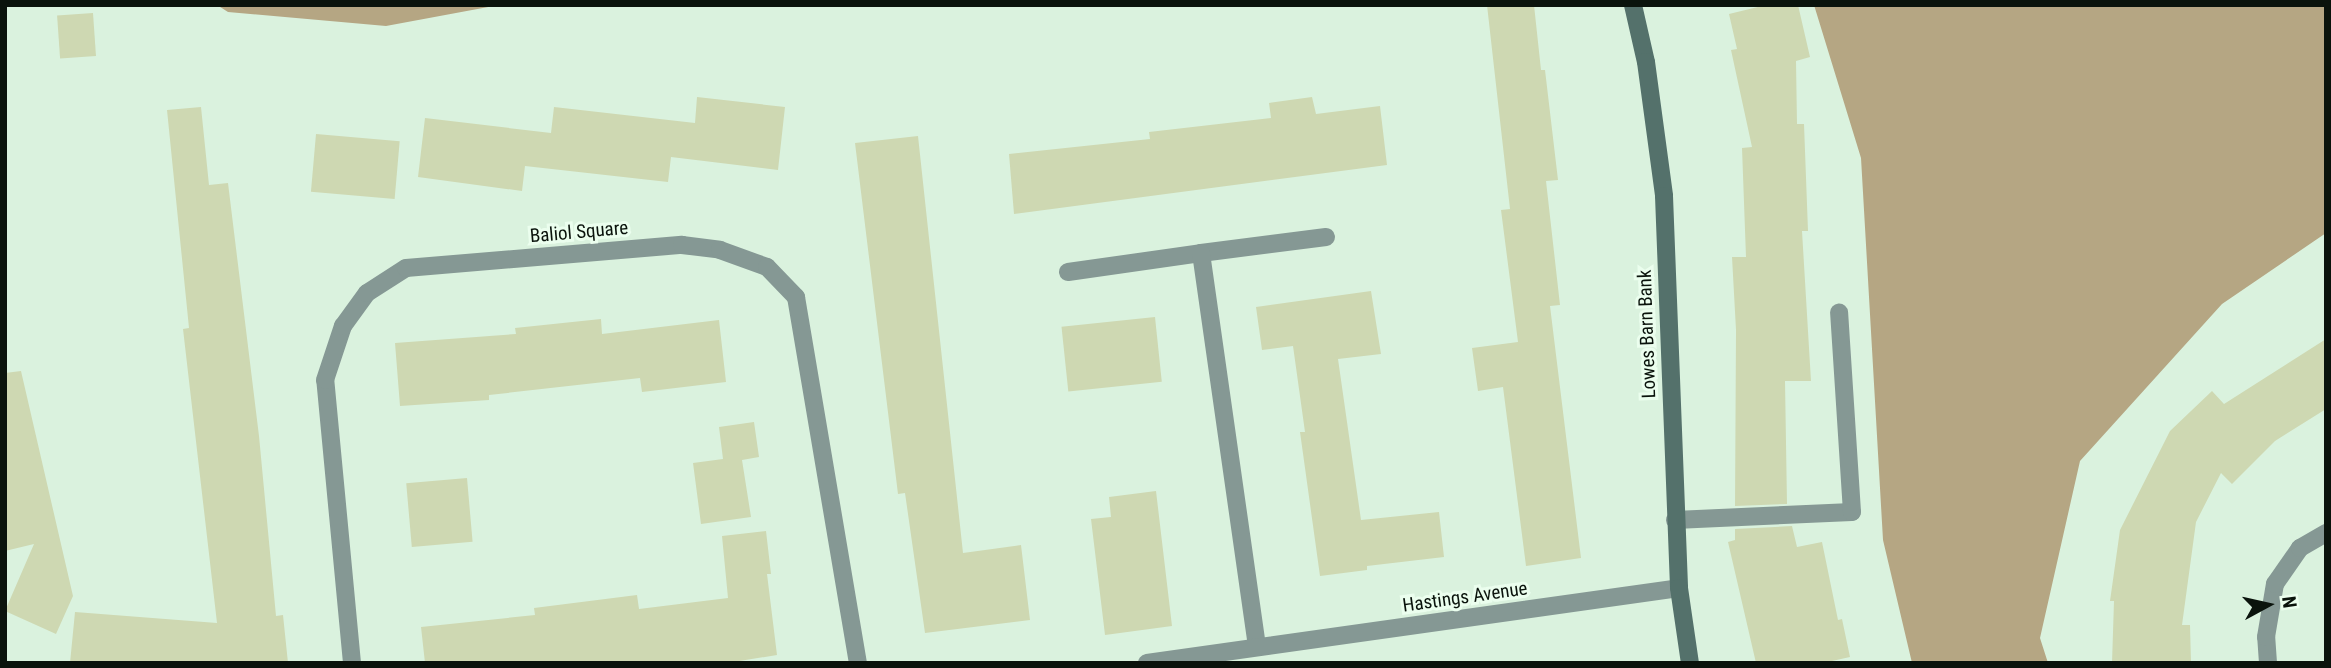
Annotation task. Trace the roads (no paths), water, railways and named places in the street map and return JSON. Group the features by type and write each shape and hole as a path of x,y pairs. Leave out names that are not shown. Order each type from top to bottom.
{"street":[{"name":"Lowes Barn Bank","path":"1633,5 1646,62 1664,196 1675,520 1679,588 1690,663"},
{"path":"1068,272 1326,237"},
{"name":"Baliol Square","path":"352,663 326,380 343,326 367,293 406,268 682,245 720,250 767,267 796,297 858,663"},
{"path":"1201,253 1257,647"},
{"path":"1675,520 1852,512 1839,312"},
{"path":"2268,663 2266,637 2275,584 2300,548 2326,533"},
{"name":"Hastings Avenue","path":"1147,663 1679,588"}]}
